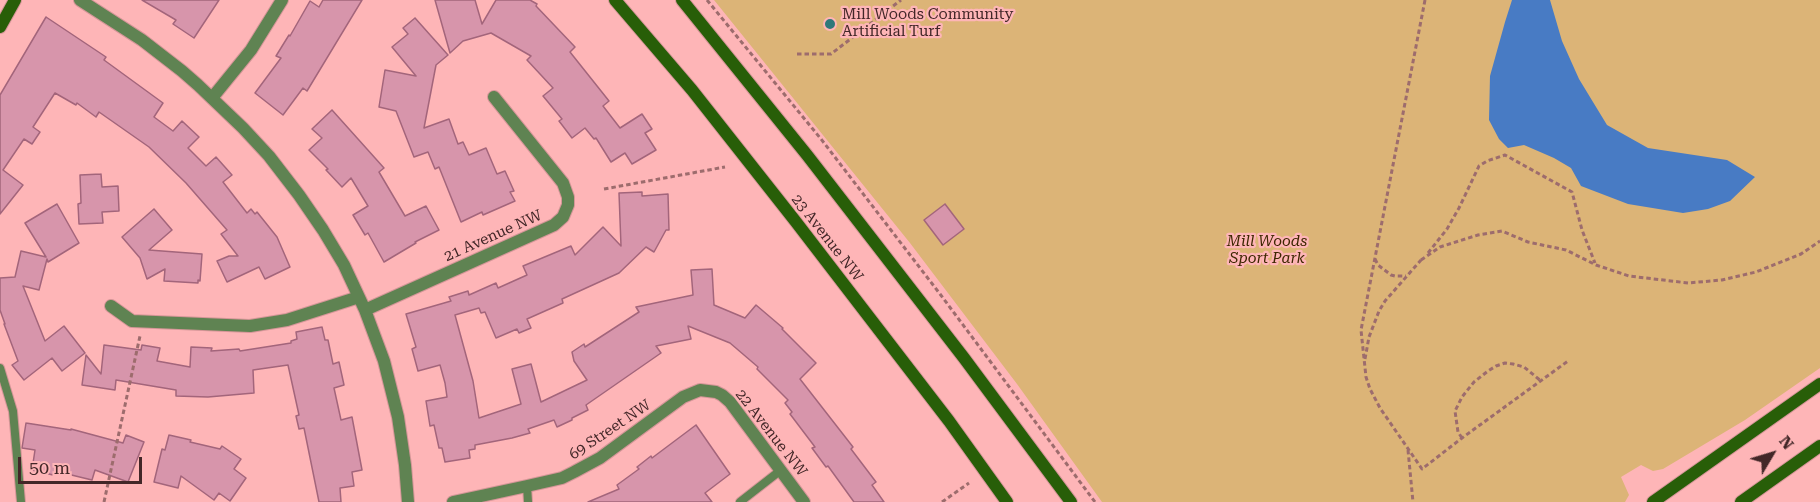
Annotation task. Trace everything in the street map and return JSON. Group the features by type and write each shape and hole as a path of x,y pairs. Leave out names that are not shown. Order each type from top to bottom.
{"main road":[{"path":"0,27 15,0"},
{"name":"23 Avenue NW","path":"615,0 692,90 789,212 949,421 1007,502"},
{"path":"682,0 822,173 1071,502"},
{"path":"1653,502 1820,384"},
{"path":"1741,502 1820,446"}],"street":[{"path":"80,0 163,56 212,98 269,156 323,230 359,297 384,361 392,390 405,465 408,502"},
{"path":"212,98 251,50 282,0"},
{"name":"21 Avenue NW","path":"365,310 554,225 563,217 568,205 568,197 563,183 494,98"},
{"path":"111,306 132,321 250,326 287,320 359,297"},
{"name":"22 Avenue NW","path":"709,390 722,395 730,402 804,502"},
{"name":"69 Street NW","path":"453,502 562,478 588,465 683,397 692,392 709,390"}],"lane":[{"path":"0,368 13,411 21,502"},
{"path":"740,502 781,470"},
{"path":"527,486 528,502"}],"path":[{"path":"707,0 814,130 1095,502"},
{"path":"797,54 831,54 901,0"},
{"path":"1425,0 1361,330 1366,377 1374,398 1422,469 1568,361"},
{"path":"1365,361 1369,337 1379,311 1447,229 1479,166 1487,161 1505,156 1572,192 1582,230 1596,265"},
{"path":"604,189 724,167"},
{"path":"1421,260 1440,247 1478,235 1502,231 1528,242 1566,250 1612,271 1645,279 1688,283 1742,276 1765,269 1801,254 1820,241"},
{"path":"1374,258 1378,265 1391,275 1408,276"},
{"path":"104,502 141,331"},
{"path":"1462,438 1458,432 1455,411 1462,397 1474,382 1488,371 1505,363 1513,364 1524,368 1541,381"},
{"path":"1408,448 1413,502"},
{"path":"942,502 969,483"}],"green space":[{"name":"Mill Woods Sport Park","path":"714,0 1820,0 1820,368 1745,420 1663,469 1653,471 1641,465 1621,477 1629,495 1625,502 1102,502 1017,384 910,243"}],"water":[{"path":"1512,0 1550,0 1562,41 1579,79 1607,125 1648,148 1727,160 1755,177 1730,201 1708,209 1683,213 1628,204 1581,186 1571,168 1554,158 1524,145 1508,148 1499,139 1489,120 1490,76"}],"building":[{"path":"142,0 219,0 194,38 173,24 176,20"},
{"path":"323,0 362,0 307,91 303,88 283,115 255,93 281,58 276,56 310,1 319,7"},
{"path":"435,0 475,0 482,24 496,0 530,0 537,4 536,6 575,47 570,52 609,101 603,106 620,128 642,114 652,129 645,133 656,150 632,164 625,153 611,162 596,138 594,139 585,128 572,138 559,121 562,119 543,96 553,88 527,60 531,56 491,33 463,41 450,53"},
{"path":"46,17 106,57 104,60 163,103 154,117 173,131 182,121 199,137 188,148 206,166 216,157 232,175 223,182 247,213 251,209 255,214 257,212 277,237 290,267 265,279 259,267 227,282 217,261 229,256 238,256 221,234 227,230 186,183 149,147 99,112 96,117 77,103 76,105 55,93 33,127 40,132 32,144 24,139 3,170 23,185 0,214 0,95"},
{"path":"415,18 448,55 436,65 424,128 449,119 458,144 463,142 469,155 486,148 497,174 505,171 514,191 510,192 515,201 461,222 439,167 435,169 428,152 414,157 396,111 379,107 385,70 416,76 392,47 408,34 403,28"},
{"path":"332,110 384,168 379,172 405,216 426,206 439,230 384,262 368,233 365,235 353,215 368,206 351,178 342,187 309,150 322,138 312,129"},
{"path":"101,174 102,187 118,186 119,211 102,212 103,223 79,224 80,175"},
{"path":"642,192 642,196 668,194 669,230 666,230 654,252 646,247 619,273 562,299 563,303 527,319 531,328 519,333 517,329 496,338 485,312 481,313 479,308 455,315 473,381 479,418 521,404 512,369 531,364 541,402 587,380 574,361 572,352 584,344 585,347 639,312 636,307 693,295 691,270 712,269 714,305 745,318 756,305 783,328 816,363 800,379 853,447 851,449 876,482 872,485 884,502 854,502 812,448 815,447 790,414 792,412 785,403 788,400 757,369 758,367 730,343 688,326 691,339 656,346 661,353 586,405 588,410 572,420 557,427 554,420 528,429 530,433 475,445 475,449 469,450 470,458 445,462 434,425 430,426 426,401 447,397 445,383 440,365 418,371 412,349 416,347 406,314 451,301 449,297 468,291 469,295 496,283 498,288 527,275 523,266 571,246 575,255 603,227 621,246 619,193"},
{"path":"57,204 79,243 48,262 47,259 39,290 23,286 45,341 64,326 85,353 62,371 52,358 24,380 12,365 18,361 0,310 0,278 15,277 21,251 46,257 25,223"},
{"path":"945,204 964,229 943,245 924,220"},
{"path":"154,209 172,230 149,250 202,254 198,283 164,281 165,269 147,279 140,258 122,237"},
{"path":"322,327 325,340 328,340 333,364 339,362 344,385 334,388 341,420 352,417 362,470 352,472 354,486 340,488 341,502 319,502 304,428 299,429 296,416 299,415 288,365 253,370 254,393 208,397 176,396 176,390 116,380 115,390 82,385 86,355 101,374 104,345 141,350 142,345 160,348 157,361 190,367 191,347 212,348 211,351 239,349 240,351 291,343 297,339 296,332"},
{"path":"26,423 71,429 123,443 126,435 144,442 128,482 95,470 92,480 55,471 53,475 32,470 35,450 22,448"},
{"path":"696,425 730,474 705,493 712,502 588,502 619,489 617,485 639,469 637,467"},
{"path":"169,435 220,449 222,446 241,459 234,469 246,478 230,501 219,493 214,500 181,476 178,488 154,482 162,449 165,450"}],"place":[{"name":"Mill Woods Community Artificial Turf","path":"830,24"}]}
